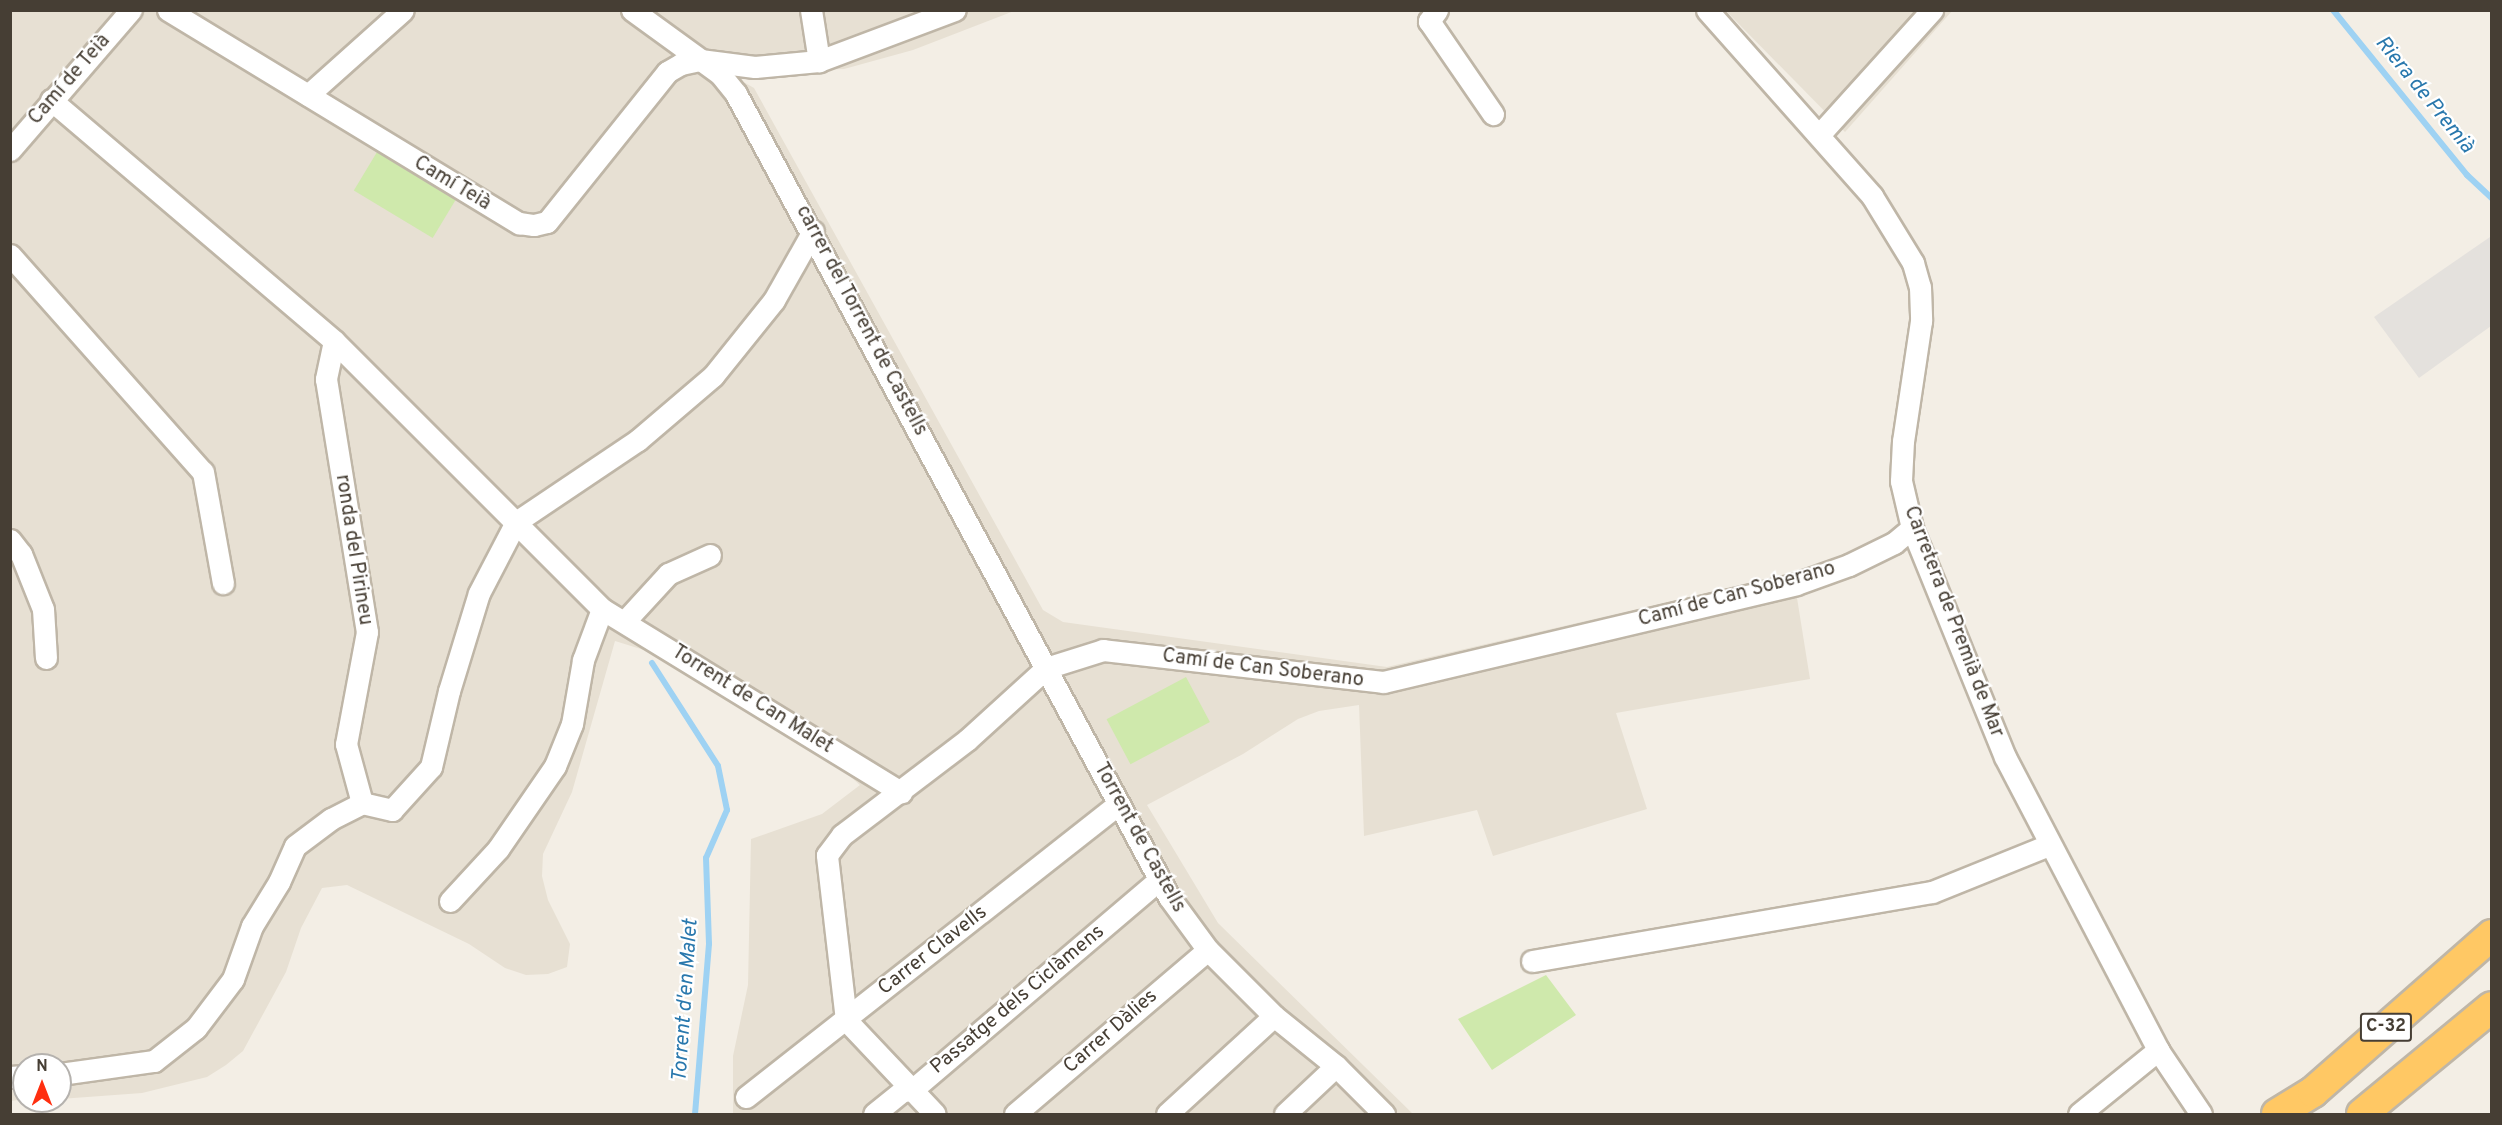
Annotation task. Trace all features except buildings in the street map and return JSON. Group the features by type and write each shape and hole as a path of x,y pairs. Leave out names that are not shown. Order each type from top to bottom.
{"highway":[{"name":"C-32","path":"2277,1114 2313,1092 2492,935"},
{"name":"C-32","path":"2362,1114 2492,1007"}],"street":[{"name":"Camí de Teià","path":"10,150 131,10"},
{"name":"Camí Teià","path":"168,10 519,223 534,225 547,222 667,72 681,64 700,60"},
{"path":"308,95 403,10"},
{"name":"carrer del Torrent de Castells","path":"632,10 720,74 736,94 813,231 1047,668"},
{"path":"811,10 819,61"},
{"path":"700,60 755,67 819,61 955,10"},
{"path":"1437,10 1429,21 1492,114"},
{"path":"1819,135 1932,10"},
{"name":"Carretera de Premià de Mar","path":"1710,12 1872,195 1900,237 1920,287 1921,321 1903,441 1901,481 1912,528 2005,757 2158,1050 2200,1112"},
{"path":"51,100 334,341 602,609 583,660 572,724 555,766 498,849 450,901"},
{"path":"72,1072 154,1061 196,1028 233,979 252,926 279,882 295,846 332,819 362,803 392,810 431,767 448,691 479,593 516,522 638,440 713,376 774,300 813,231"},
{"path":"10,255 203,472 223,583"},
{"name":"ronda del Pirineu","path":"334,341 326,379 367,632 346,744 362,803"},
{"name":"Camí de Can Soberano","path":"846,1020 827,855 842,835 902,792 1047,668 1103,650 1383,682 1796,584 1849,565 1894,543 1912,528"},
{"path":"10,540 21,554 43,609 46,658"},
{"path":"625,621 668,574 710,555"},
{"name":"Torrent de Can Malet","path":"602,609 902,792"},
{"name":"Torrent de Castells","path":"1047,668 1160,880 1208,950 1274,1016 1336,1066 1384,1114"},
{"name":"Carrer Clavells","path":"746,1097 1119,804"},
{"path":"1532,961 1932,892 2049,845"},
{"name":"Passatge dels Ciclàmens","path":"874,1114 902,1091 912,1090 1160,880"},
{"name":"Carrer Dàlies","path":"1015,1114 1208,950"},
{"path":"1167,1114 1274,1016"},
{"path":"846,1020 935,1114"},
{"path":"2079,1114 2158,1050"},
{"path":"1285,1114 1336,1066"}],"shaded area":[{"path":"11,11 1014,11 913,50 844,69 726,72 754,88 1043,610 1063,622 1387,667 1793,573 1810,679 1616,713 1647,809 1493,856 1477,810 1364,836 1359,705 1319,711 1298,719 1243,754 1147,805 1218,923 1413,1114 733,1114 733,1056 748,985 751,839 822,814 860,785 831,760 686,663 615,641 572,792 543,854 542,876 548,900 570,944 567,967 548,974 526,975 505,968 469,944 347,885 322,888 301,928 286,972 243,1051 226,1065 207,1077 142,1093 72,1098 72,1053 12,1053 11,1101"},
{"path":"1726,11 1952,11 1845,132"},
{"path":"2490,237 2491,326 2419,378 2374,317"}],"green space":[{"path":"377,152 456,199 433,238 354,191"},
{"path":"1186,677 1210,722 1130,764 1107,719"},
{"path":"1546,975 1576,1015 1492,1070 1458,1019"}],"waterway":[{"name":"Riera de Premià","path":"2333,10 2467,175 2492,198"},
{"name":"Torrent d'en Malet","path":"652,663 718,766 727,810 706,858 709,944 695,1114"}]}
